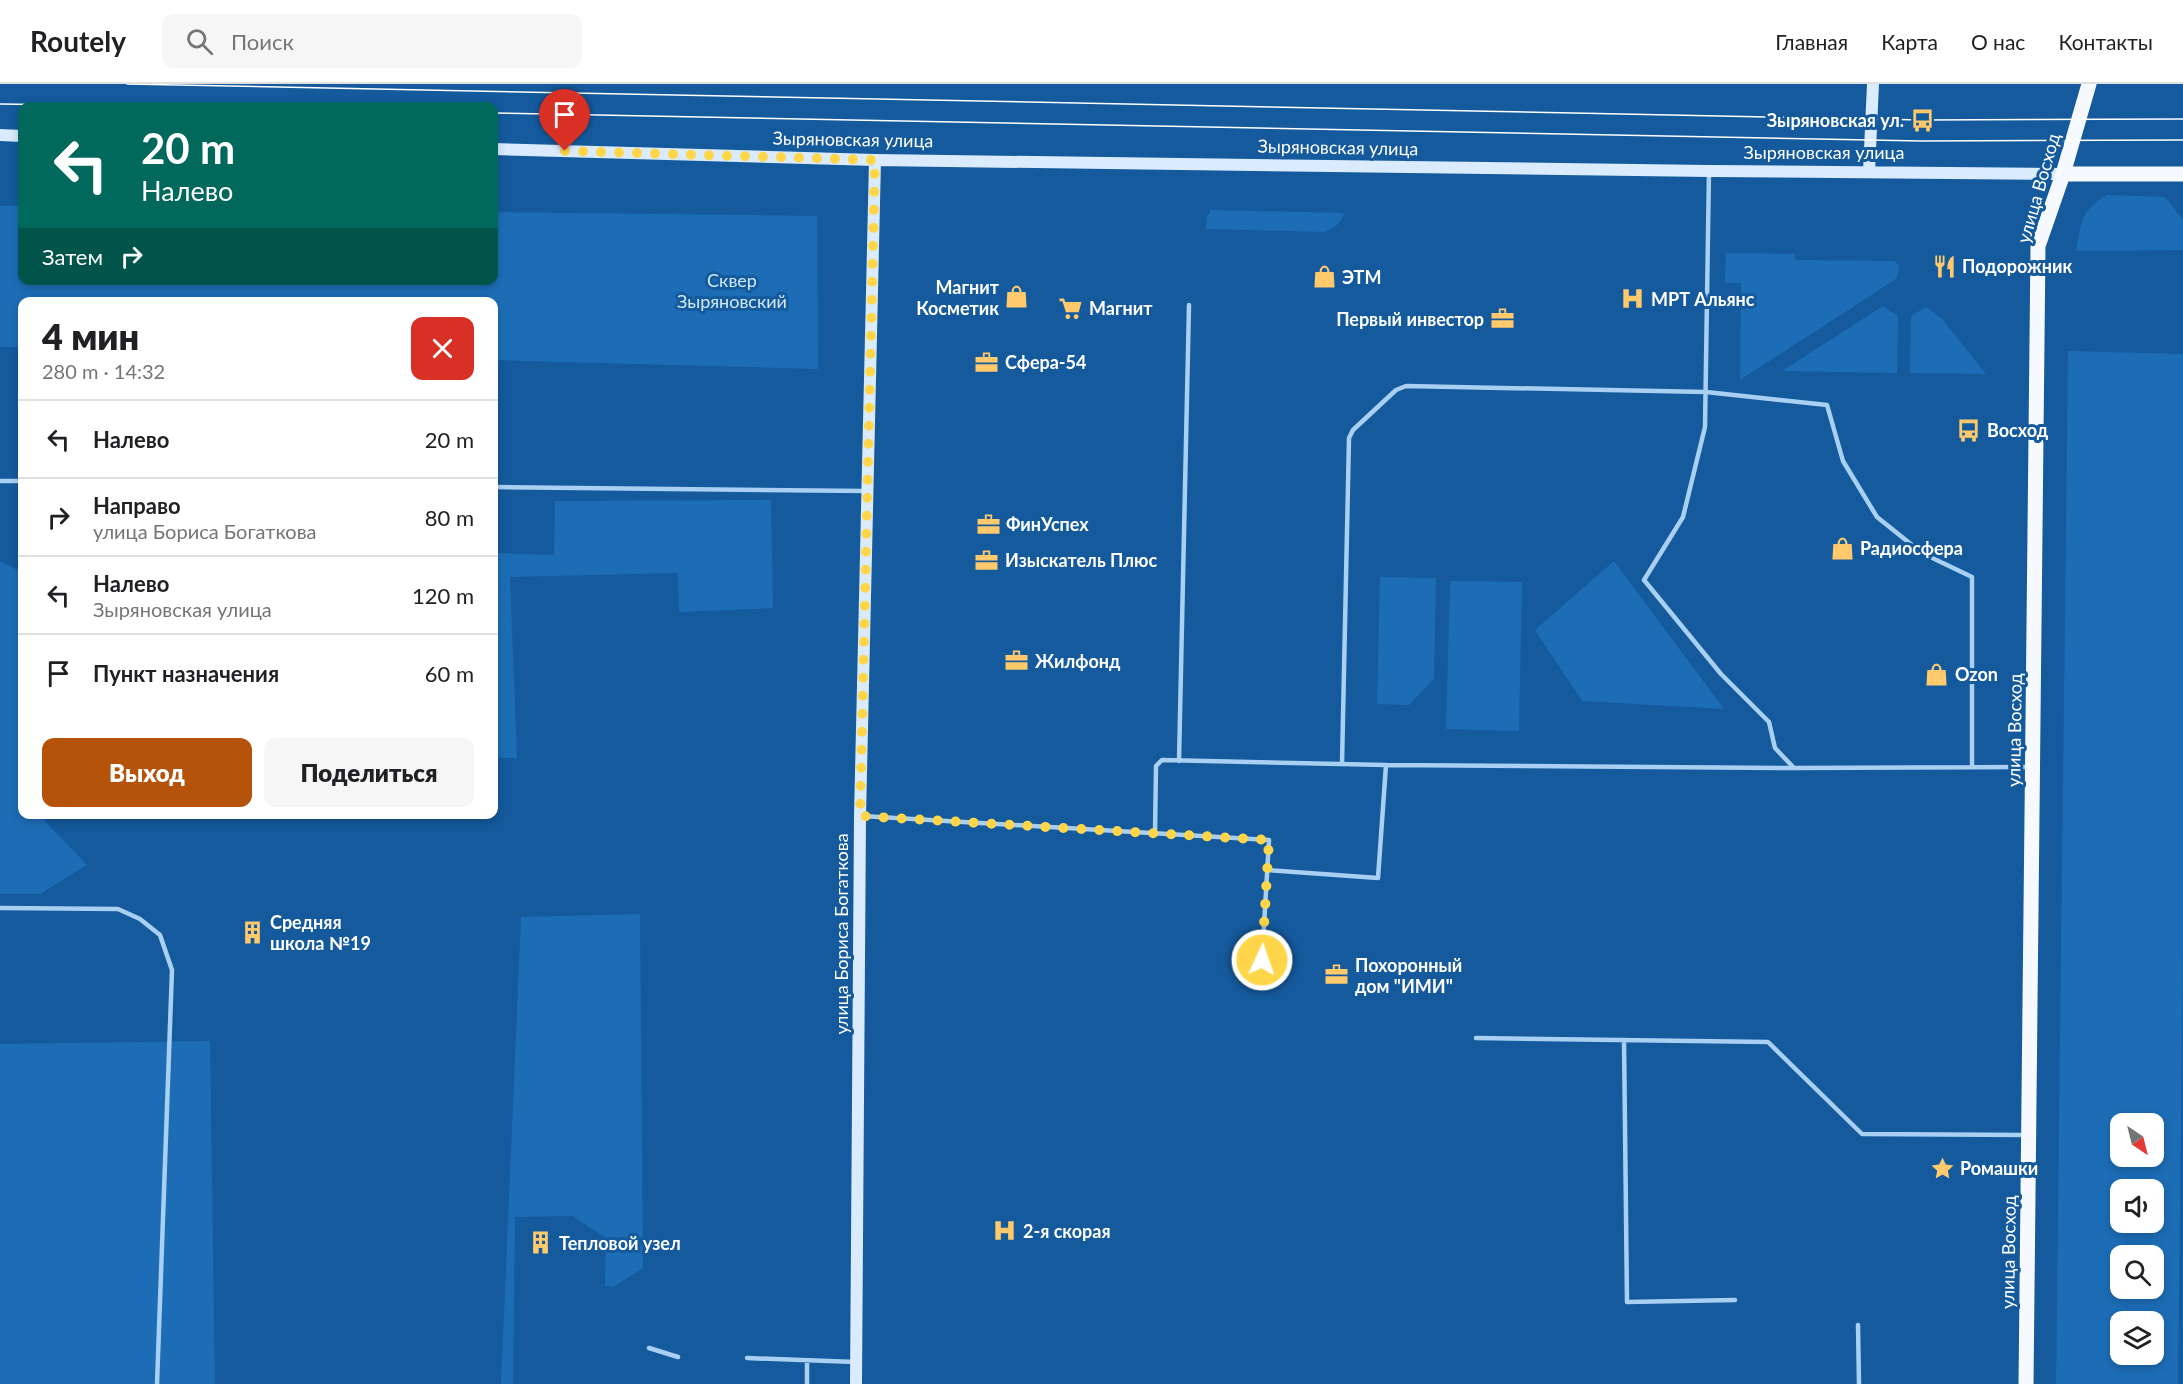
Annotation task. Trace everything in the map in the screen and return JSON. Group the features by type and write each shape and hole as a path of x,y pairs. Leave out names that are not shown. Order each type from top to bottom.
{"main road":[{"path":"1869,172 1874,84"},
{"path":"2077,84 2089,84"},
{"name":"улица Восход","path":"2026,1384 2038,246 2063,174 2089,84"},
{"path":"0,135 18,136"},
{"name":"Зыряновская улица","path":"498,149 875,160 1709,171 2183,174"},
{"name":"улица Бориса Богаткова","path":"856,1384 860,816 875,160"}],"lane":[{"path":"1709,171 1705,427 1683,517 1644,580 1721,674 1769,722 1775,748 1794,768"},
{"path":"1179,761 1189,305"},
{"path":"1342,764 1349,438 1353,430 1396,390 1406,386 1706,392 1827,405 1843,461 1877,517 1922,554 1972,578 1972,767"},
{"path":"0,481 18,482"},
{"path":"498,487 867,491"},
{"path":"1155,833 1156,766 1162,760 1386,765 2032,767"},
{"path":"1267,870 1377,879 1386,765"},
{"path":"860,816 1269,840 1262,960"},
{"path":"0,908 118,909 140,919 160,935 172,970 157,1384"},
{"path":"1476,1038 1768,1042 1862,1134 2029,1134"},
{"path":"1624,1040 1627,1302 1735,1300"},
{"path":"1858,1325 1859,1384"},
{"path":"649,1347 678,1358"},
{"path":"747,1358 856,1362"},
{"path":"807,1361 807,1384"}],"green space":[{"path":"2107,195 2165,197 2183,220 2183,250 2076,251 2086,212"},
{"name":"Cквер Зыряновский","path":"0,206 18,206 18,285 498,285 498,212 817,216 818,369 498,360 498,297 18,297 18,347 0,347"},
{"path":"1211,210 1344,213 1337,225 1325,232 1206,229 1207,217"},
{"path":"1726,253 1795,254 1795,260 1894,261 1899,265 1897,276 1893,281 1740,380 1741,283 1725,283"},
{"path":"1883,306 1898,316 1897,373 1782,371"},
{"path":"1926,307 1942,319 1986,374 1910,373 1911,316"},
{"path":"2068,351 2183,354 2183,950 2178,1384 2056,1384"},
{"path":"771,500 773,608 679,612 678,573 510,577 517,758 498,758 498,553 554,555 555,501"},
{"path":"0,561 18,569 18,819 43,819 87,865 40,894 0,894"},
{"path":"1614,561 1724,709 1582,701 1535,630"},
{"path":"1380,577 1436,578 1434,679 1409,705 1377,704"},
{"path":"1450,581 1522,582 1519,731 1446,729"},
{"path":"640,914 643,1268 613,1287 605,1286 606,1238 572,1216 515,1217 513,1384 501,1384 521,917"},
{"path":"210,1041 215,1384 0,1384 0,1044"}],"tram line":[{"path":"127,84 1922,120 2183,119"},
{"path":"0,104 18,104"},
{"path":"498,113 1922,141 2183,140"}],"place":[{"name":"Зыряновская ул.","path":"1922,120"},
{"name":"Подорожник","path":"1944,266"},
{"name":"ЭТМ","path":"1324,277"},
{"name":"Магнит Косметик","path":"1017,297"},
{"name":"МРТ Альянс","path":"1633,299"},
{"name":"Магнит","path":"1071,308"},
{"name":"Первый инвестор","path":"1502,319"},
{"name":"Сфера-54","path":"987,362"},
{"name":"Восход","path":"1969,430"},
{"name":"ФинУспех","path":"988,524"},
{"name":"Радиосфера","path":"1842,548"},
{"name":"Изыскатель Плюс","path":"987,560"},
{"name":"Жилфонд","path":"1017,661"},
{"name":"Ozon","path":"1937,674"},
{"name":"Средняя школа №19","path":"252,932"},
{"name":"Похоронный дом \"ИМИ\"","path":"1337,975"},
{"name":"Ромашки","path":"1942,1168"},
{"name":"2-я скорая","path":"1005,1231"},
{"name":"Тепловой узел","path":"541,1243"}],"route":[{"path":"565,151 875,160 860,816 1269,840 1262,960"}]}
